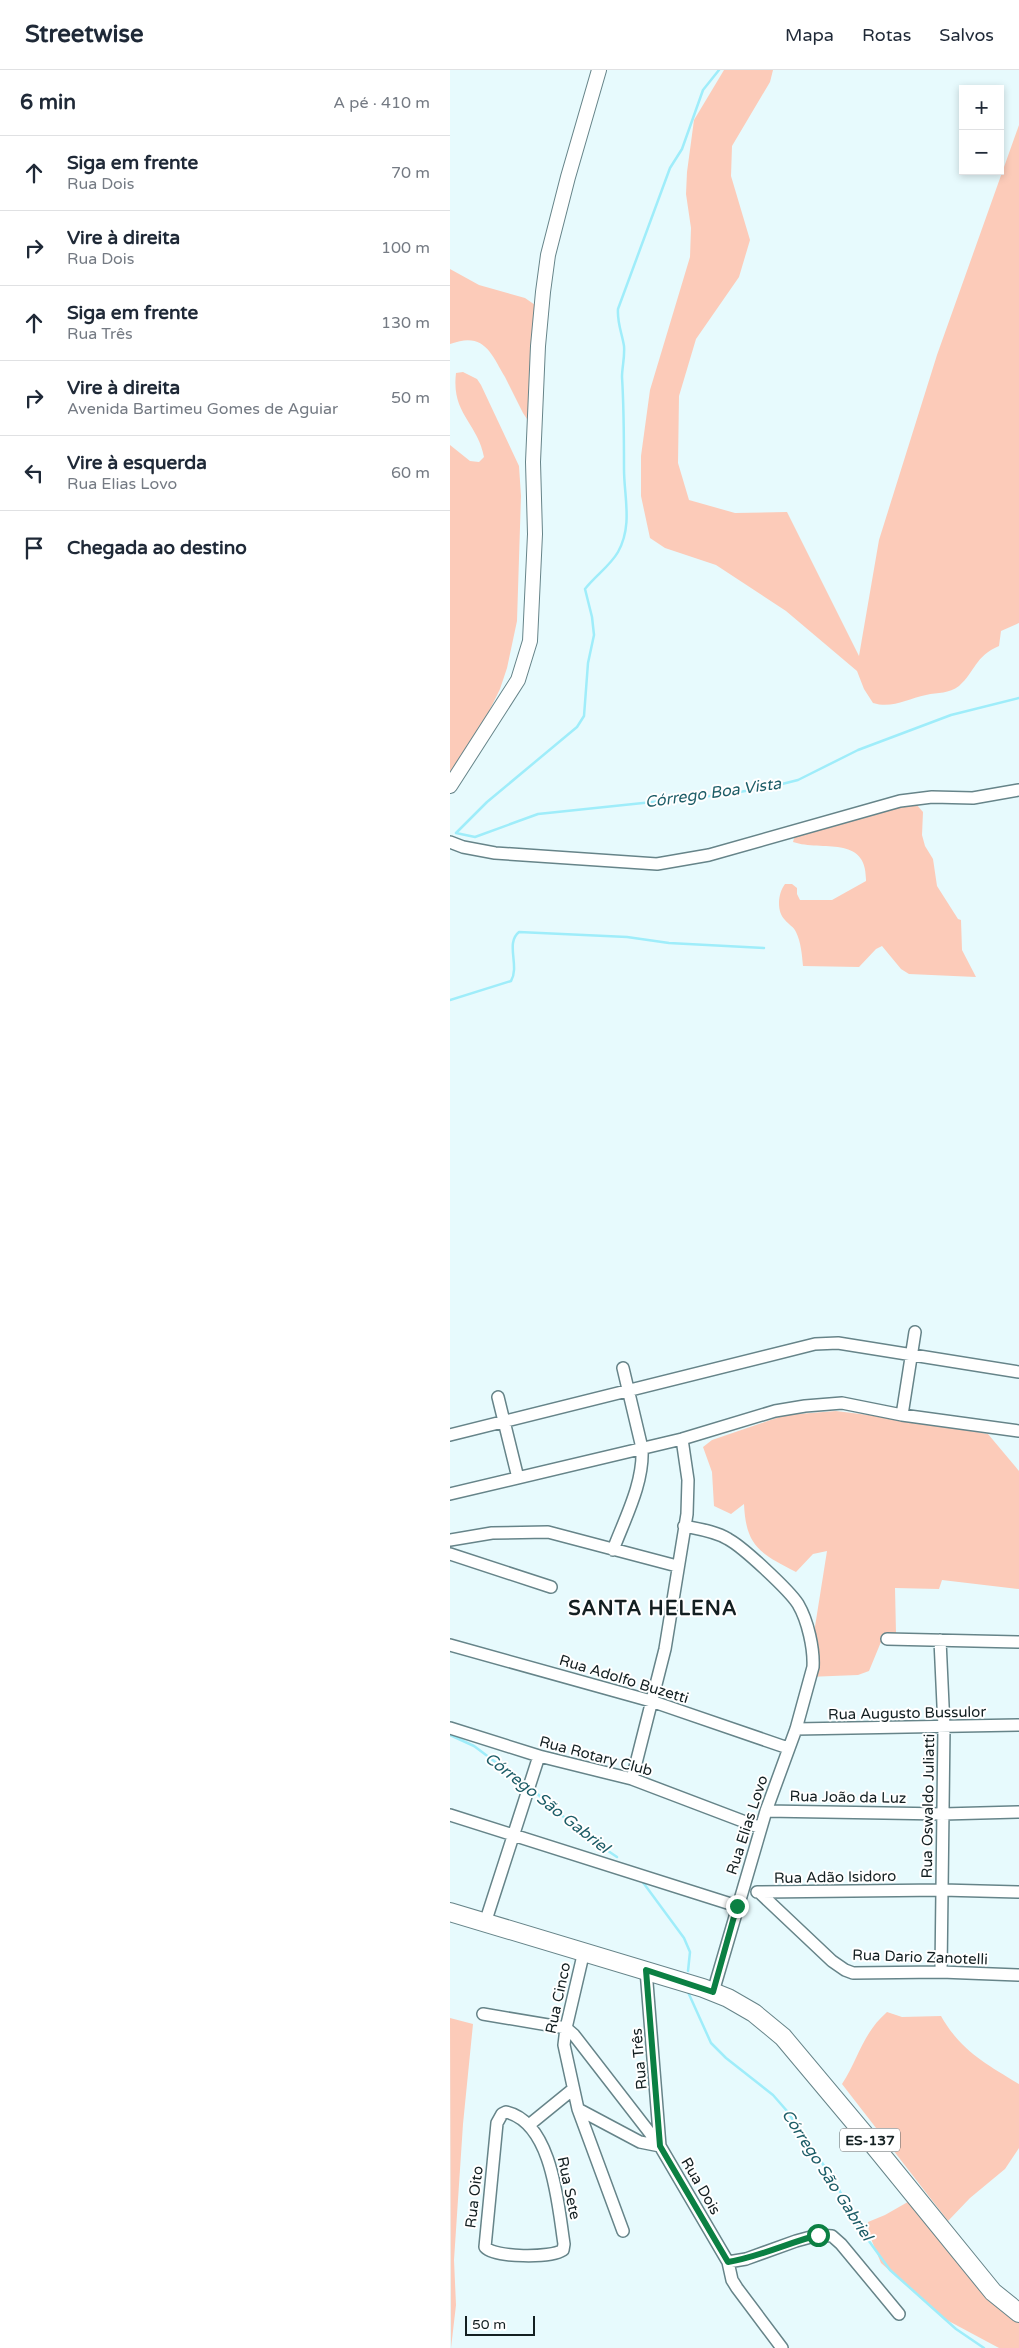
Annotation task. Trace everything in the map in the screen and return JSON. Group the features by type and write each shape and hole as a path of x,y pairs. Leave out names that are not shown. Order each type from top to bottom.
{"main road":[{"name":"ES-137","path":"450,1912 702,1988 754,2013 783,2037 872,2142 993,2292 1019,2313"}],"street":[{"path":"450,786 518,680 530,641 535,534 533,462 538,346 543,292 548,255 599,70"},
{"path":"450,842 463,847 495,853 657,864 709,855 900,801 932,797 973,798 1017,791 1019,780"},
{"path":"902,1415 915,1332"},
{"path":"450,1435 815,1344 838,1343 1019,1372"},
{"path":"613,1550 640,1474 642,1448 624,1368"},
{"path":"498,1397 518,1478"},
{"path":"450,1494 682,1439 775,1411 805,1406 842,1404 902,1415 1019,1431"},
{"path":"632,1779 665,1648 684,1526 688,1480 682,1439"},
{"name":"Rua Elias Lovo","path":"684,1526 728,1539 742,1548 798,1603 813,1658 813,1668 796,1729 766,1811 743,1890 702,1988"},
{"path":"450,1540 492,1533 548,1532 571,1536 613,1550 677,1566"},
{"path":"450,1554 551,1586"},
{"path":"887,1639 1019,1642"},
{"name":"Rua Oswaldo Juliatti","path":"940,1640 944,1727 942,1972"},
{"name":"Rua Adolfo Buzetti","path":"450,1645 651,1701 788,1748"},
{"name":"Rua Augusto Bussulor","path":"796,1729 1019,1725"},
{"name":"Rua Rotary Club","path":"450,1728 539,1756 632,1779 761,1828"},
{"path":"485,1923 539,1756"},
{"name":"Rua João da Luz","path":"766,1811 943,1814 1019,1812"},
{"path":"450,1815 737,1906"},
{"name":"Rua Adão Isidoro","path":"743,1890 760,1893 942,1890 1019,1892"},
{"name":"Rua Dario Zanotelli","path":"760,1893 818,1949 845,1970 853,1973 942,1972 1019,1975"},
{"name":"Rua Cinco","path":"584,1951 566,2028 564,2045 572,2090 578,2109 623,2231"},
{"name":"Rua Três","path":"646,1970 660,2146"},
{"path":"483,2014 566,2028"},
{"name":"Rua Dois","path":"566,2028 580,2041 660,2146 728,2262 732,2280 782,2348"},
{"path":"524,2122 572,2090"},
{"path":"578,2109 640,2142 660,2146"},
{"name":"Rua Oito","path":"524,2122 506,2112 502,2114 498,2123 485,2247 491,2253 497,2254 545,2255 561,2252 564,2244"},
{"name":"Rua Sete","path":"524,2122 546,2152 552,2170 564,2244"},
{"path":"728,2262 746,2259 818,2235 832,2236 841,2244 899,2314"}],"shaded area":[{"path":"724,70 773,70 770,82 732,146 731,176 750,240 739,277 696,339 679,396 678,463 689,500 735,513 787,512 859,656 879,540 937,355 1001,175 1004,175 1004,167 1019,125 1019,623 1001,631 999,646 985,654 964,681 951,690 887,705 873,703 864,689 857,671 786,611 716,565 665,548 650,538 641,496 641,456 650,390 690,257 691,228 686,194 694,120"},
{"path":"450,269 479,285 525,298 538,307 544,389 542,414 535,420 527,419 505,377 485,347 479,342 471,340 450,344"},
{"path":"463,372 477,379 481,385 519,466 521,496 517,621 507,668 500,689 450,791 450,445 470,461 479,462 484,457 481,445 457,399 456,373"},
{"path":"916,804 923,812 922,835 925,846 933,859 937,886 958,919 961,920 962,950 976,977 909,974 901,969 882,946 876,949 859,967 803,966 798,936 780,912 780,897 785,884 792,884 797,888 800,900 832,900 866,881 864,866 859,856 841,848 793,842 796,831 847,812"},
{"path":"836,1411 901,1419 988,1434 1019,1471 1019,1589 942,1580 939,1589 895,1588 896,1633 883,1637 869,1671 858,1675 807,1677 827,1551 813,1554 796,1572 764,1553 757,1547 748,1530 744,1504 731,1514 714,1506 712,1472 703,1447 712,1440 785,1415"},
{"path":"887,2012 902,2017 941,2016 957,2039 975,2056 1019,2084 1019,2148 1005,2169 970,2198 948,2221 842,2084 866,2038"},
{"path":"450,2018 473,2024 463,2124 454,2260 456,2305 451,2348"},
{"path":"913,2199 1019,2313 1019,2348 999,2348 943,2318 881,2263 869,2234 868,2222 885,2215"}],"waterway":[{"name":"Córrego Boa Vista","path":"719,70 703,90 682,149 670,168 618,309 624,350 622,377 627,511 623,542 618,552 585,589 594,635 588,663 584,716 577,727 487,802 456,833 475,837 538,814 729,794 778,785 798,780 858,750 951,715 1019,698"},
{"path":"450,1000 511,981 514,969 513,942 519,932 627,937 669,943 764,948"},
{"name":"Córrego São Gabriel","path":"450,1735 474,1746 526,1785"},
{"name":"Córrego São Gabriel","path":"533,1790 583,1834 617,1857"},
{"name":"Córrego São Gabriel","path":"642,1881 684,1938 690,1952 688,1971"},
{"name":"Córrego São Gabriel","path":"688,1992 711,2043 726,2058 773,2095 787,2111 835,2182 858,2226 890,2270 956,2329 984,2348"}],"district":[{"name":"SANTA HELENA","path":"653,1609"}],"route":[{"path":"737,1906 713,1992 646,1970 660,2146 728,2262 746,2259 818,2235"}]}
